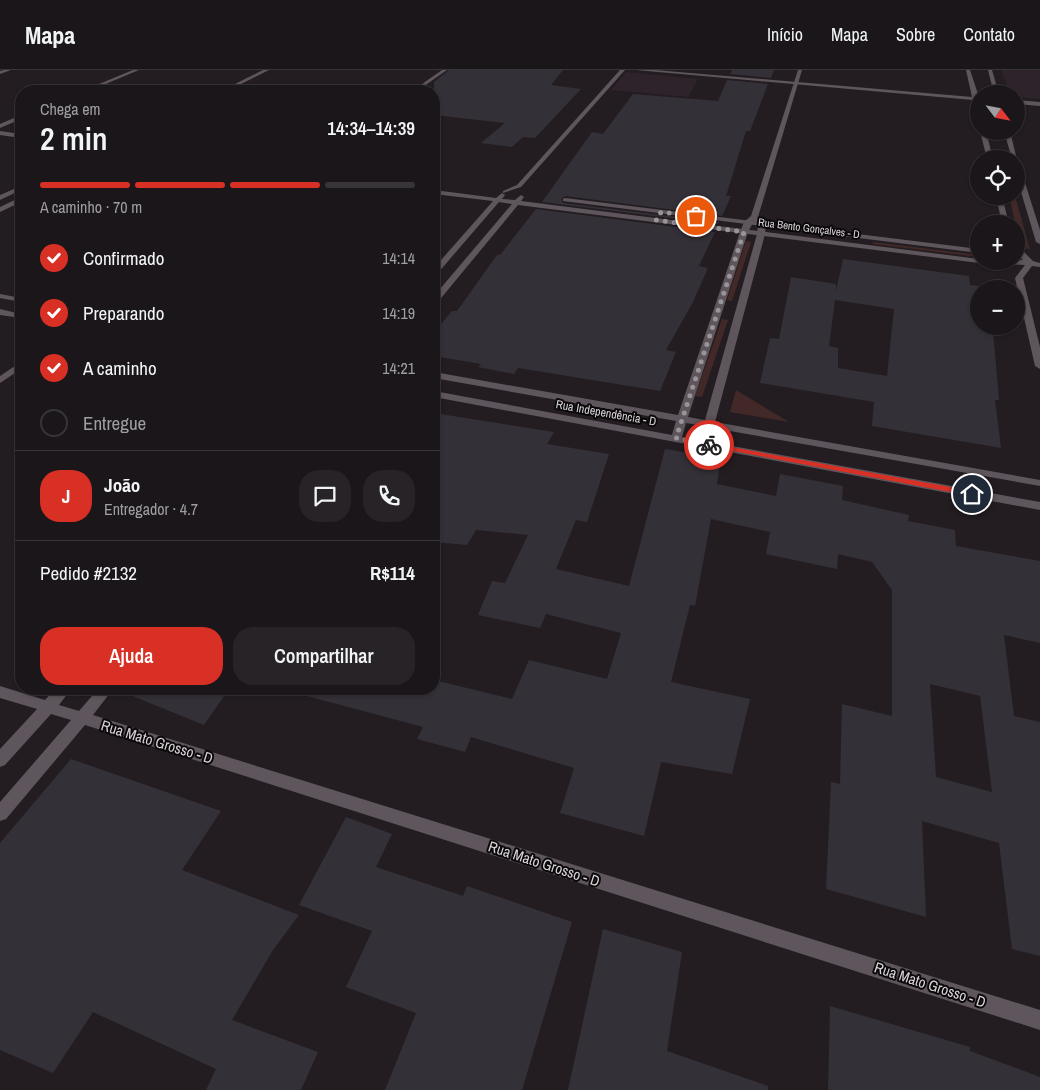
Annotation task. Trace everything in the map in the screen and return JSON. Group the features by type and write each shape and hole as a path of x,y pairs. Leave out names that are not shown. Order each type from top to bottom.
{"street":[{"path":"0,73 9,70"},
{"path":"100,85 137,70"},
{"path":"236,85 267,70"},
{"path":"423,85 444,70"},
{"path":"440,265 505,192 519,186 623,70"},
{"path":"638,70 970,98"},
{"path":"704,444 710,425 728,314 744,232 748,222 754,217 800,70"},
{"path":"968,70 973,85"},
{"path":"990,70 994,85"},
{"path":"1025,103 1040,104"},
{"path":"0,126 15,120"},
{"path":"0,133 15,135"},
{"path":"519,186 522,194"},
{"path":"0,198 15,191"},
{"path":"496,191 531,196"},
{"name":"Rua Bento Gonçalves - D","path":"440,193 744,232 762,229 865,237 970,250"},
{"path":"1025,193 1040,242"},
{"path":"440,294 522,194"},
{"name":"Rua Bento Gonçalves - D","path":"559,199 748,222 762,229 865,247 970,260"},
{"path":"0,210 15,202"},
{"path":"656,220 661,212"},
{"path":"676,438 762,229 754,217"},
{"path":"865,237 865,247"},
{"path":"1025,255 1036,262 1040,271"},
{"path":"1036,262 1019,278 1040,366"},
{"path":"440,270 459,271"},
{"path":"1,297 15,299"},
{"path":"0,312 15,315"},
{"path":"0,380 15,369"},
{"name":"Rua Independência - D","path":"440,376 1040,483"},
{"name":"Rua Independência - D","path":"440,395 1040,506"},
{"path":"562,418 570,400"},
{"path":"901,459 901,480"},
{"name":"Rua Mato Grosso - D","path":"0,692 1040,1020"},
{"path":"0,760 58,695"},
{"path":"0,814 101,695"}],"shaded area":[{"path":"1001,70 1040,70 1040,99 1025,98 1025,85 1007,85"},
{"path":"626,72 698,79 688,97 611,90"},
{"path":"1011,205 1018,205 1020,215 1013,215"},
{"path":"1025,231 1030,249 1025,248"},
{"path":"746,241 751,242 732,301 727,300"},
{"path":"873,242 970,254 970,256 873,244"},
{"path":"722,319 728,320 702,397 695,396"},
{"path":"736,390 789,422 730,412"}],"building":[{"path":"449,70 563,70 551,85 581,89 535,138 523,137 512,147 481,143 505,123 440,116 440,85 434,85 434,82"},
{"path":"732,70 774,70 771,78 730,74"},
{"path":"727,80 768,84 750,131 746,131 726,196 731,196 722,216 565,196 561,199 563,203 719,222 719,224 542,202 592,132 603,134 633,94 718,101"},
{"path":"536,209 715,232 699,266 708,268 693,302 666,350 676,352 660,391 518,368 514,374 478,367 481,364 440,357 440,325 452,311 457,311 497,255 500,255"},
{"path":"843,259 969,276 970,335 993,335 999,400 995,400 1001,448 872,426 874,402 760,383 770,338 779,339 791,277 836,284 836,291","holes":["835,300 894,309 887,376 838,368 838,348 829,346"]},
{"path":"440,414 554,432 547,444 609,454 587,522 576,520 556,569 629,586 665,449 721,458 717,484 776,496 780,474 843,486 842,500 909,515 908,521 955,530 956,546 1040,561 1040,643 1004,635 1014,716 1040,722 1040,956 1012,949 999,843 922,821 926,917 826,889 831,782 840,784 842,704 892,716 892,590 872,562 838,554 837,569 766,554 770,532 711,519 695,606 690,605 671,682 750,699 732,774 661,762 644,836 560,813 574,768 471,737 465,752 417,739 423,727 307,696 440,695 440,681 512,699 529,660 607,679 621,633 546,614 540,628 478,615 492,581 505,583 528,535 476,530 467,545 440,543","holes":["930,684 980,696 992,792 936,777"]},
{"path":"130,695 225,695 204,725"},
{"path":"71,759 221,811 182,870 299,915 273,950 232,1020 318,1052 301,1090 206,1090 216,1069 93,1012 53,1073 0,1050 0,843"},
{"path":"346,817 392,834 376,867 463,896 467,886 572,922 522,1090 385,1090 416,1013 346,987 372,931 299,905"},
{"path":"603,929 682,952 667,1051 768,1086 768,1090 568,1090"},
{"path":"830,1006 970,1047 970,1051 1040,1077 1040,1090 828,1090"}],"way so far":[{"path":"696,216 661,212 656,220 744,232 676,438 709,445"}],"route":[{"path":"709,445 972,494"}]}
